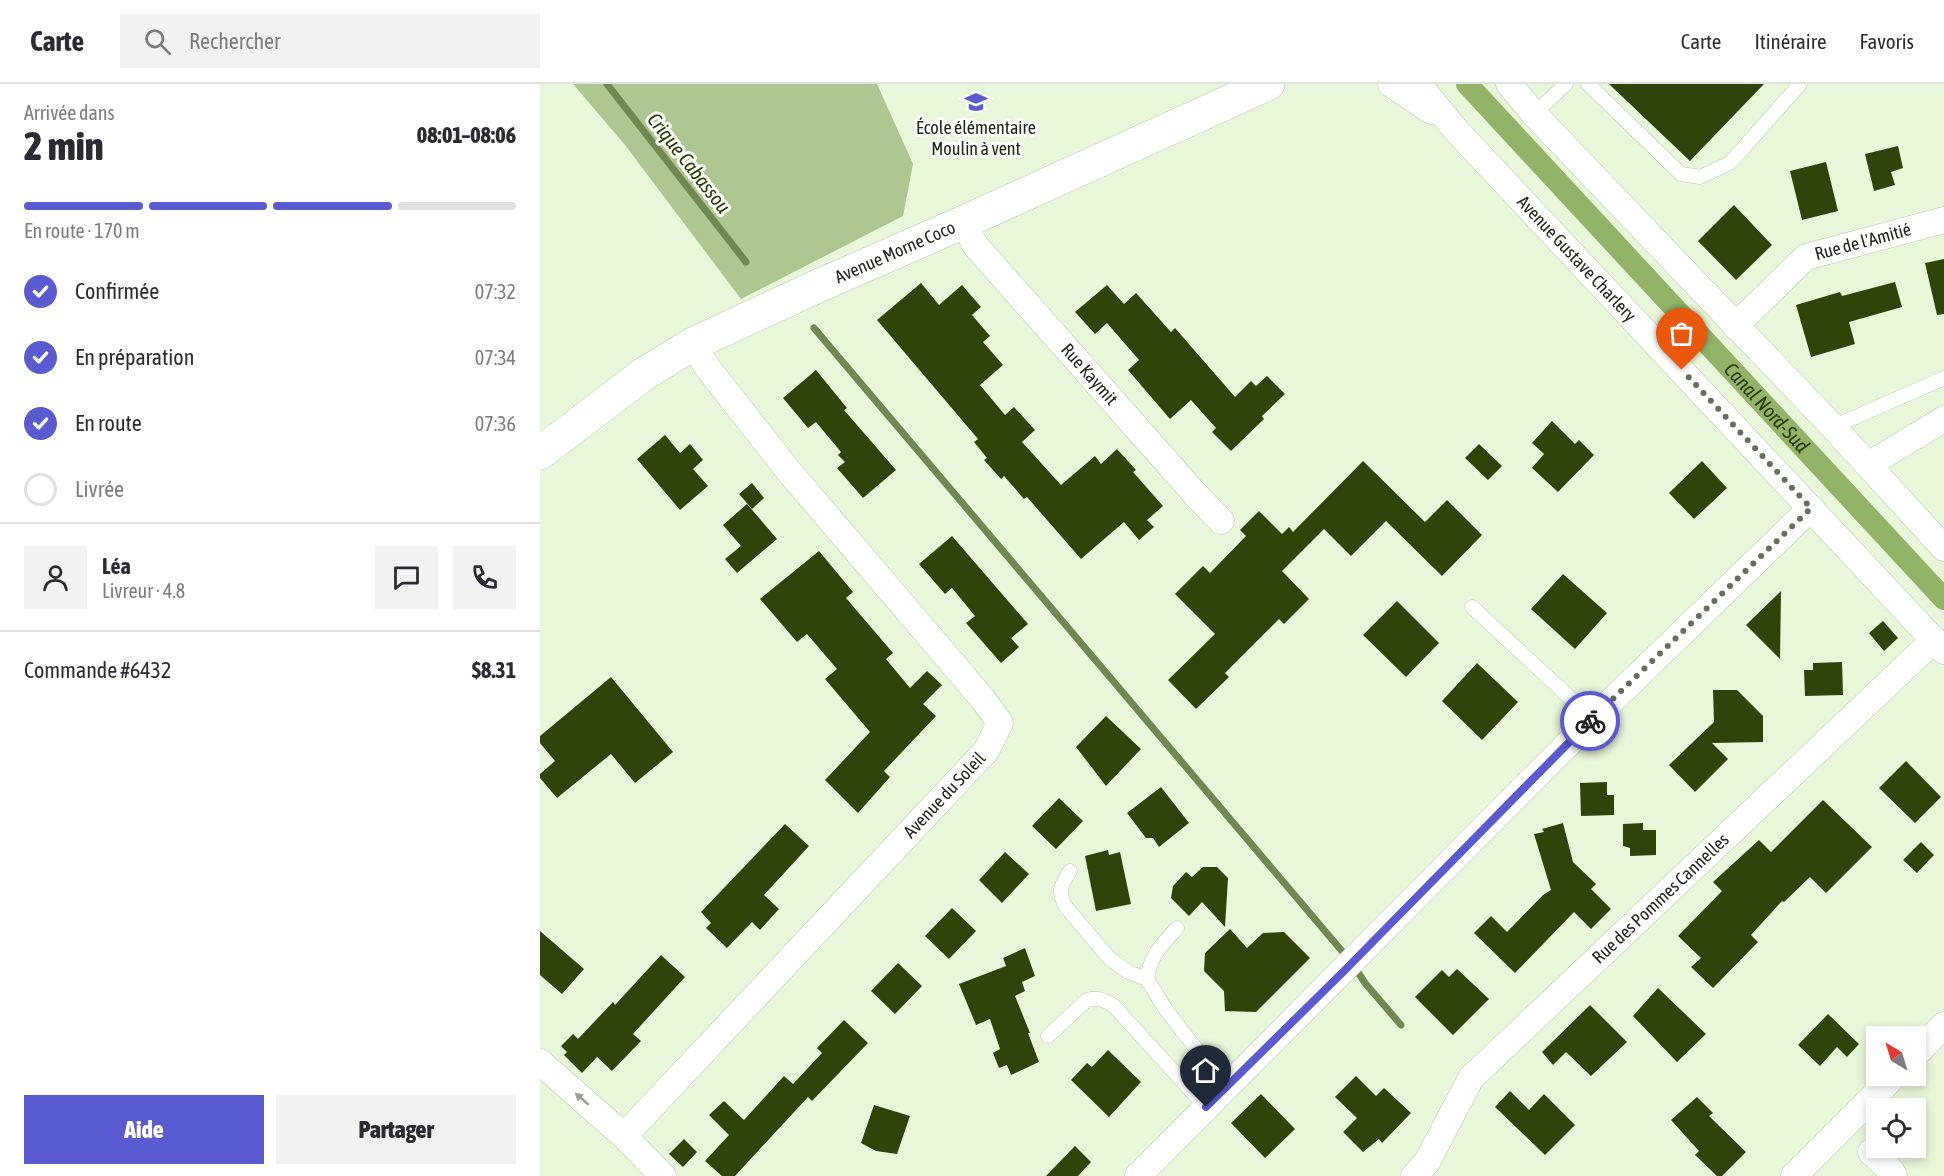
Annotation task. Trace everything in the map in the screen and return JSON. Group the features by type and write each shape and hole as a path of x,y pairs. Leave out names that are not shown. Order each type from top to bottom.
{"street":[{"name":"Avenue Morne Coco","path":"540,453 644,374 693,344 1268,84"},
{"name":"Avenue Gustave Charlery","path":"1391,84 1455,129"},
{"name":"Avenue Gustave Charlery","path":"1418,84 1455,129 1939,646"},
{"path":"1509,84 1534,114 1833,427 1944,548"},
{"name":"Rue de l'Amitié","path":"1735,326 1806,257 1944,220"},
{"name":"Rue Kaymit","path":"964,222 975,245 1221,521"},
{"name":"Avenue du Soleil","path":"624,1136 986,751 1000,723 982,698 788,469 707,367 693,344"},
{"path":"1868,465 1944,419"},
{"path":"1138,1176 1593,718 1811,508"},
{"name":"Rue des Pommes Cannelles","path":"1414,1176 1427,1162 1470,1078 1939,646"},
{"path":"1926,1044 1944,1025"},
{"path":"540,1062 624,1136 663,1176"},
{"path":"1794,1176 1884,1086"},
{"path":"1877,1158 1894,1176"}],"lane":[{"path":"1534,114 1566,84"},
{"path":"1588,84 1680,174 1700,177 1730,163 1800,84"},
{"path":"1833,427 1944,378"},
{"path":"1472,607 1593,718"},
{"path":"1070,871 1061,888 1061,898 1066,907 1109,958 1128,972 1147,979 1166,1010 1226,1087"},
{"path":"1147,979 1155,953 1177,928"},
{"path":"1048,1036 1087,1000 1095,998 1104,1000 1113,1005 1206,1107"}],"green space":[{"path":"573,84 877,84 913,164 903,216 741,299 625,145"}],"building":[{"path":"1609,84 1764,84 1690,161"},
{"path":"1898,146 1903,168 1891,172 1895,185 1874,191 1865,154"},
{"path":"1826,162 1838,211 1802,220 1790,171"},
{"path":"1734,205 1772,245 1736,280 1698,241"},
{"path":"1944,259 1944,314 1937,315 1925,263"},
{"path":"1895,282 1902,307 1849,322 1855,344 1811,357 1796,305 1840,292 1842,296"},
{"path":"921,283 939,305 962,285 981,307 972,315 990,336 983,342 1003,365 980,385 1005,415 1014,407 1035,430 1022,442 1061,485 1095,456 1101,464 1117,449 1136,470 1133,472 1163,506 1147,520 1154,527 1139,540 1124,522 1081,559 1027,497 1024,499 1004,476 1001,479 984,460 987,458 974,442 978,439 877,320"},
{"path":"1107,285 1124,304 1136,293 1171,332 1175,328 1235,397 1251,381 1256,386 1267,376 1285,394 1262,416 1264,419 1231,451 1212,432 1216,428 1191,400 1170,419 1128,370 1139,360 1107,323 1095,334 1075,312"},
{"path":"816,370 847,408 844,410 896,470 863,498 837,468 845,462 838,455 841,452 816,422 808,428 783,398"},
{"path":"1552,421 1575,444 1579,440 1594,455 1558,492 1532,468 1544,454 1532,443"},
{"path":"665,435 680,453 690,444 703,460 693,469 708,486 680,510 637,459"},
{"path":"1479,444 1502,466 1488,480 1465,458"},
{"path":"1363,461 1425,522 1447,500 1482,535 1442,576 1386,521 1351,556 1324,529 1282,571 1309,599 1284,624 1279,619 1225,673 1229,677 1196,709 1168,680 1215,634 1175,594 1203,566 1210,573 1246,536 1240,530 1259,511 1282,534 1289,527 1293,532"},
{"path":"1702,461 1727,488 1694,519 1669,493"},
{"path":"752,483 764,498 752,509 739,494"},
{"path":"747,504 777,539 737,573 725,559 741,546 723,525"},
{"path":"952,536 1028,624 1011,638 1019,647 1001,663 966,623 975,616 952,588 945,594 919,564"},
{"path":"819,551 853,592 846,598 893,653 886,659 910,688 927,671 942,685 923,704 936,716 884,771 890,777 858,813 825,780 870,732 825,679 837,669 807,634 797,642 760,599"},
{"path":"1563,574 1607,613 1575,649 1531,609"},
{"path":"1781,591 1780,659 1746,625"},
{"path":"1397,601 1439,643 1406,677 1363,635"},
{"path":"1883,621 1898,638 1884,651 1869,633"},
{"path":"1842,662 1843,695 1805,696 1804,670 1813,670 1813,663"},
{"path":"1477,663 1518,702 1482,740 1442,701"},
{"path":"611,677 673,752 635,783 611,754 557,798 540,778 540,774 555,761 540,743 540,736"},
{"path":"1713,690 1737,690 1763,716 1763,742 1712,743 1728,759 1695,792 1669,765 1714,722"},
{"path":"1106,716 1141,749 1106,786 1076,747"},
{"path":"1906,761 1941,797 1915,823 1879,788"},
{"path":"1607,782 1607,795 1614,795 1614,815 1581,816 1580,783"},
{"path":"1161,787 1189,823 1159,847 1153,838 1146,838 1127,813"},
{"path":"1059,798 1083,821 1056,849 1032,826"},
{"path":"1823,800 1872,847 1826,893 1810,877 1784,902 1782,901 1751,935 1758,942 1713,988 1691,967 1701,958 1678,936 1722,891 1713,882 1759,840 1771,852"},
{"path":"1563,823 1573,862 1596,884 1591,889 1611,909 1591,929 1574,912 1515,973 1474,933 1491,916 1507,932 1543,895 1551,890 1534,834 1544,832 1542,829"},
{"path":"1643,823 1643,830 1656,830 1656,855 1630,856 1630,848 1623,846 1623,824"},
{"path":"785,824 809,846 764,895 779,909 760,930 752,922 727,948 706,928 711,923 701,912"},
{"path":"1921,842 1934,855 1917,873 1903,860"},
{"path":"1108,850 1109,855 1120,852 1131,904 1096,911 1085,856"},
{"path":"1005,852 1029,874 1002,903 979,880"},
{"path":"1203,867 1217,867 1228,878 1225,927 1202,902 1189,916 1171,898 1173,886 1186,872 1192,877"},
{"path":"952,908 976,931 949,959 925,936"},
{"path":"1230,929 1247,948 1263,933 1284,932 1310,958 1256,1012 1225,1011 1224,991 1204,971 1205,953"},
{"path":"540,931 584,969 562,994 540,975"},
{"path":"1025,948 1035,976 1022,982 1025,991 1015,996 1039,1062 1011,1075 1007,1065 999,1068 993,1053 1000,1049 990,1019 976,1025 959,984 1006,966 1003,958"},
{"path":"661,955 685,977 633,1034 641,1041 612,1071 597,1057 582,1073 564,1055 567,1052 561,1046 573,1034 578,1039 613,1002 615,1005"},
{"path":"898,963 922,986 895,1014 871,991"},
{"path":"1457,969 1489,999 1453,1035 1415,997 1442,970 1449,977"},
{"path":"1658,988 1706,1034 1677,1062 1633,1016"},
{"path":"1590,1005 1627,1042 1591,1076 1566,1052 1553,1065 1542,1052"},
{"path":"1828,1014 1859,1044 1847,1057 1837,1047 1820,1066 1798,1045"},
{"path":"844,1020 868,1043 812,1101 808,1097 735,1176 722,1176 705,1161 729,1135 709,1115 724,1101 744,1120 784,1076 793,1084 822,1053 817,1048"},
{"path":"1108,1050 1141,1082 1109,1117 1071,1080 1087,1063 1092,1067"},
{"path":"1356,1076 1376,1096 1384,1088 1411,1113 1382,1143 1379,1139 1363,1152 1343,1132 1357,1118 1335,1097"},
{"path":"1510,1091 1529,1110 1544,1094 1575,1125 1545,1155 1495,1107"},
{"path":"1261,1094 1295,1129 1265,1158 1231,1123"},
{"path":"1697,1097 1713,1113 1709,1116 1746,1152 1722,1176 1717,1176 1695,1155 1699,1151 1671,1120"},
{"path":"874,1105 910,1116 897,1154 876,1151 861,1143"},
{"path":"684,1139 697,1152 683,1167 669,1154"},
{"path":"1075,1146 1091,1162 1078,1176 1046,1176"}],"waterway":[{"name":"Crique Cabassou","path":"607,84 746,262"},
{"name":"Canal Nord-Sud","path":"1467,84 1944,599"},
{"path":"814,328 1347,957"},
{"path":"1354,966 1365,983 1401,1025"}],"way so far":[{"path":"1590,721 1811,508 1682,370"}],"place":[{"name":"École élémentaire Moulin à vent","path":"976,102"}],"route":[{"path":"1206,1107 1345,970 1590,721"}]}
